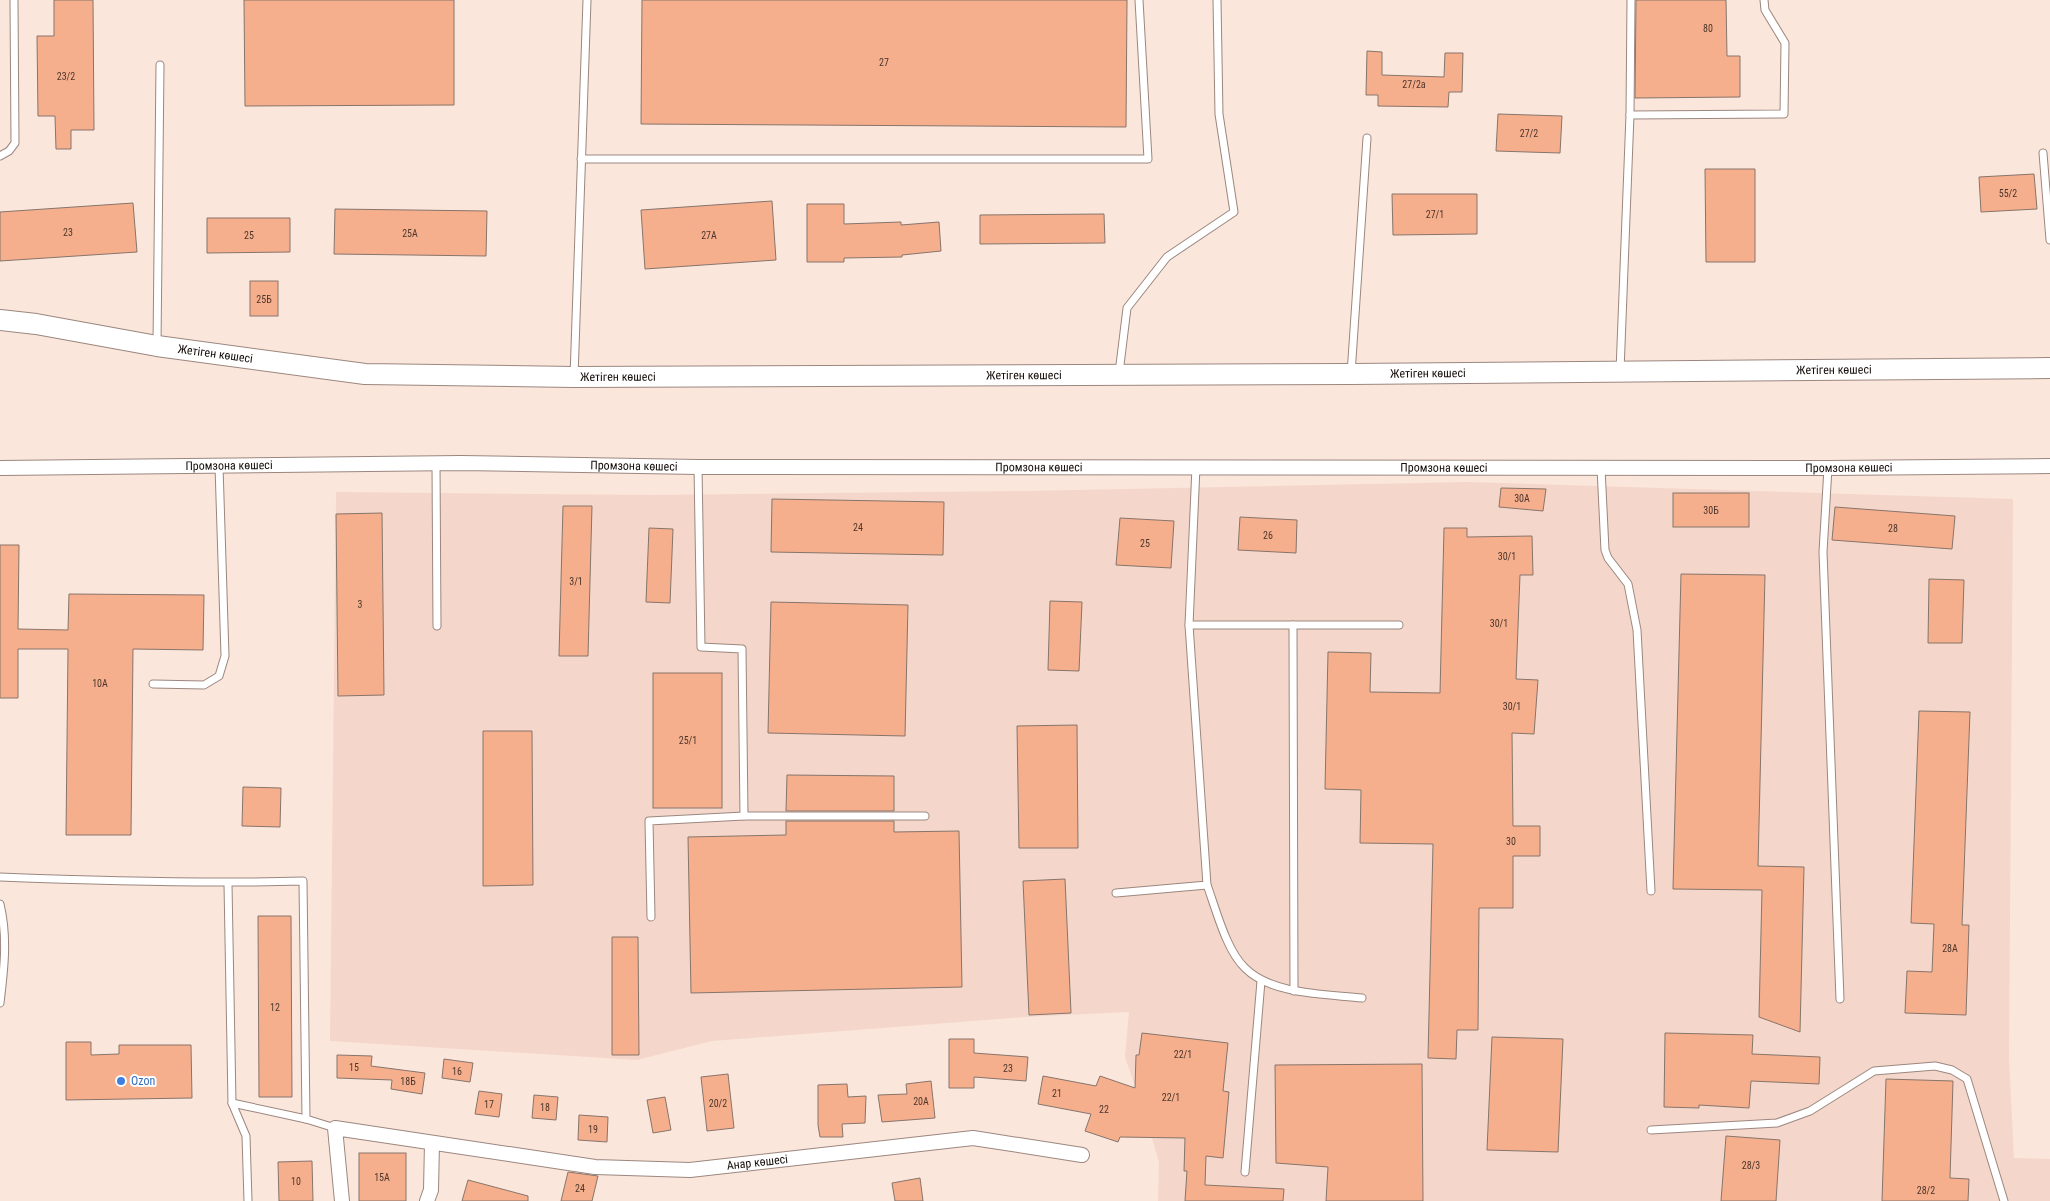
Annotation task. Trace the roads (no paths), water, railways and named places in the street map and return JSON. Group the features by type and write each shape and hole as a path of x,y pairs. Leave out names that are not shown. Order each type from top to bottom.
{"street":[{"name":"Жетіген көшесі","path":"0,320 36,324 157,346 365,374 574,377 1351,374 2050,368"},
{"name":"Промзона көшесі","path":"0,468 436,464 698,467 1828,468 2050,466"},
{"name":"Анар көшесі","path":"335,1128 595,1167 690,1170 973,1138 1082,1155"},
{"path":"335,1128 342,1201"},
{"path":"427,1201 431,1190 432,1142"}],"lane":[{"path":"574,377 587,0"},
{"path":"582,159 1148,159 1139,0"},
{"path":"1119,374 1127,308 1167,257 1234,212 1219,114 1218,0"},
{"path":"1620,371 1630,115 1631,0"},
{"path":"1630,115 1784,114 1785,44 1765,10 1764,0"},
{"path":"0,156 9,152 15,143 14,1"},
{"path":"157,346 160,65"},
{"path":"1351,374 1367,138"},
{"path":"2043,153 2050,240"},
{"path":"436,464 437,626"},
{"path":"153,684 204,685 219,676 225,656 219,466"},
{"path":"1196,466 1189,625 1207,885 1231,947 1244,968 1261,981 1294,991 1362,998"},
{"path":"698,467 701,646 742,649 744,816"},
{"path":"1601,468 1604,550 1628,584 1637,630 1651,891"},
{"path":"1828,468 1823,552 1840,999"},
{"path":"1189,625 1399,625"},
{"path":"1293,625 1294,991"},
{"path":"651,917 649,821 744,816 925,816"},
{"path":"0,877 228,884 303,881 306,1119"},
{"path":"228,884 232,1103 246,1136 248,1201"},
{"path":"1116,893 1207,885"},
{"path":"0,904 5,924 4,973 0,1003"},
{"path":"1245,1172 1261,981"},
{"path":"1651,1130 1776,1123 1810,1111 1874,1071 1936,1066 1952,1070 1966,1079 2004,1201"},
{"path":"232,1103 306,1119 335,1128"}],"place":[{"name":"Ozon","path":"121,1081"}]}
